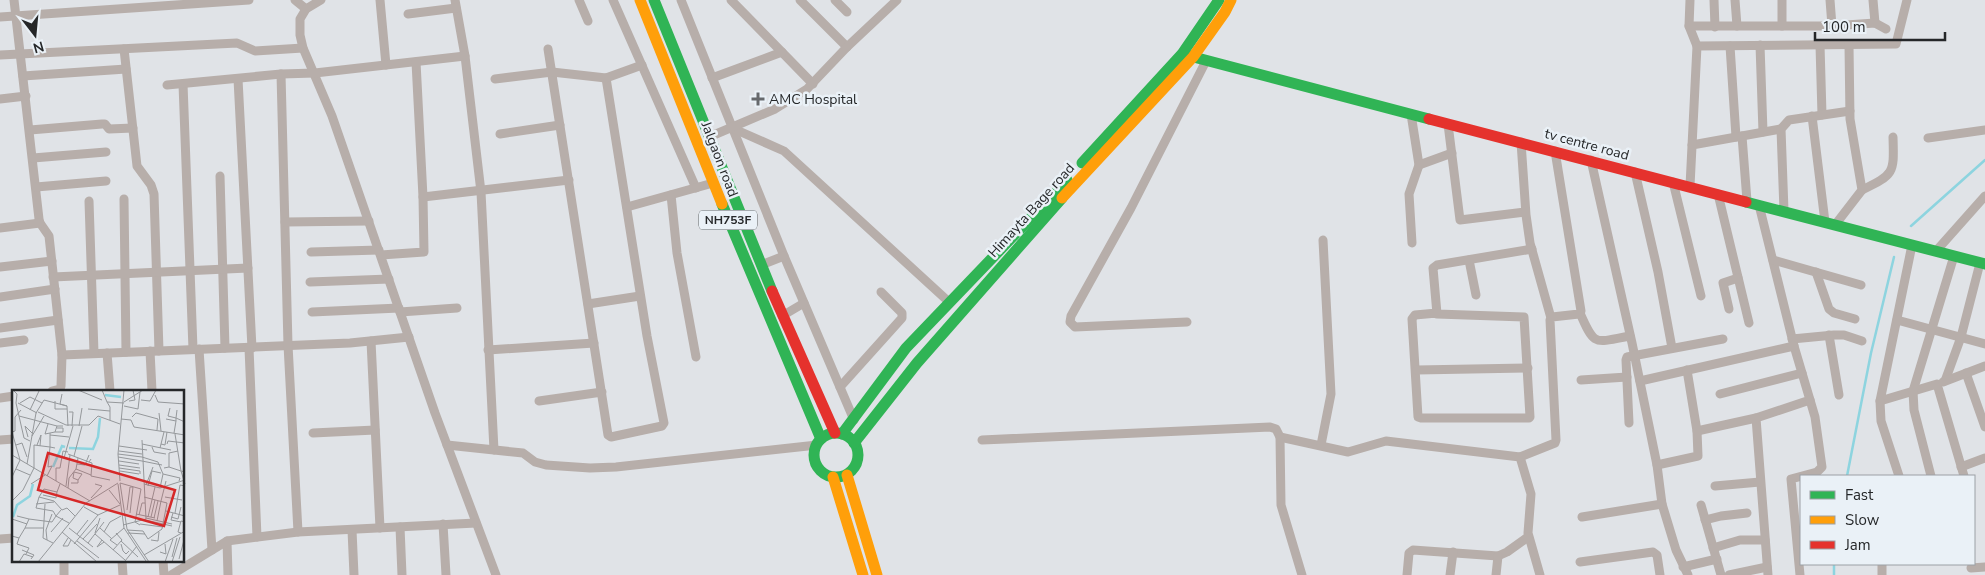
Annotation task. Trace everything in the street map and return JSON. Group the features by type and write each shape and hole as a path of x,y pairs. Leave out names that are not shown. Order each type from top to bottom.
{"main road":[{"name":"Jalgaon road","path":"640,0 819,442"},
{"name":"Jalgaon road","path":"654,0 782,316 839,434"},
{"path":"839,434 854,442 858,457 853,470 847,475 833,477 826,475 816,465 814,451 819,442 839,434 854,420 906,348 1188,56 1218,0"},
{"name":"Himayta Bage road","path":"854,442 917,363 1033,228 1188,56 1231,0"},
{"name":"tv centre road","path":"1188,56 1983,263"},
{"path":"847,475 877,575"},
{"path":"833,477 863,575"}],"street":[{"path":"14,0 40,223 49,236 52,261 62,355 60,390"},
{"path":"0,17 249,0"},
{"path":"295,0 306,9"},
{"path":"321,0 306,9 300,19 303,48 315,74 447,445 496,575"},
{"path":"380,0 386,65"},
{"path":"579,0 588,21"},
{"path":"613,0 696,188"},
{"path":"681,0 784,256 854,420"},
{"path":"731,0 812,84"},
{"path":"800,0 847,47"},
{"path":"834,0 847,12"},
{"path":"709,137 775,109 812,84 847,47 897,0"},
{"path":"1690,0 1689,26 1697,46 1690,186"},
{"path":"1714,0 1715,26"},
{"path":"1735,0 1737,26"},
{"path":"1782,0 1782,26"},
{"path":"1830,0 1832,26"},
{"path":"1874,0 1875,23"},
{"path":"1697,46 1896,44 1907,0"},
{"path":"408,14 455,4 464,56 481,192 494,450"},
{"path":"1689,26 1832,26 1875,23 1886,29"},
{"path":"0,56 237,43 258,51 303,48"},
{"path":"1820,45 1822,115"},
{"path":"1849,45 1850,111 1862,190"},
{"path":"1730,46 1747,201"},
{"path":"1760,46 1763,132"},
{"path":"124,49 137,166 151,185 154,194 157,272 152,390"},
{"path":"548,49 609,436 664,425 640,296 606,78"},
{"path":"712,78 782,52"},
{"path":"167,85 281,74 315,74 464,56"},
{"path":"1187,322 1075,327 1070,322 1071,316 1131,208 1206,61"},
{"path":"311,252 424,252 416,62"},
{"path":"495,79 552,72 606,78 642,65"},
{"path":"23,76 126,69"},
{"path":"281,74 288,345 298,532"},
{"path":"238,79 248,268 257,537"},
{"path":"183,84 190,270 212,550"},
{"path":"0,100 26,96"},
{"path":"1692,144 1781,129 1789,120 1850,111"},
{"path":"1411,114 1419,165 1409,194 1412,243"},
{"path":"1812,116 1830,223"},
{"path":"30,130 102,124 106,124 109,129 133,128"},
{"path":"1448,124 1460,220 1525,212"},
{"path":"500,134 560,125"},
{"path":"732,128 784,151 949,302"},
{"path":"1781,129 1784,211"},
{"path":"1928,138 1985,130"},
{"path":"1830,223 1862,190 1892,171 1893,137"},
{"path":"1280,437 1348,452 1386,441 1520,458 1555,443 1550,318 1532,249 1525,212 1521,142"},
{"path":"1555,151 1580,313 1591,337 1602,341 1630,336"},
{"path":"33,158 106,152"},
{"path":"1419,165 1452,153"},
{"path":"1591,160 1640,382 1657,465 1662,504 1676,550 1686,571 1717,559"},
{"path":"1635,172 1658,272 1672,348"},
{"path":"220,176 225,348"},
{"path":"423,197 481,192 569,180"},
{"path":"36,187 106,181"},
{"path":"1673,182 1701,296"},
{"path":"627,207 713,183"},
{"path":"1718,194 1749,323"},
{"path":"671,195 677,253 696,357"},
{"path":"1938,250 1985,196"},
{"path":"124,200 126,352"},
{"path":"90,201 94,354"},
{"path":"1760,205 1793,342 1816,417 1822,467 1817,472 1806,475"},
{"path":"285,222 368,221"},
{"path":"0,228 40,223"},
{"path":"1320,445 1331,394 1323,240"},
{"path":"1899,475 1881,421 1880,401 1912,245"},
{"path":"1436,313 1433,268 1436,265 1532,249"},
{"path":"761,265 784,256"},
{"path":"1931,475 1914,410 1913,391 1954,256"},
{"path":"1470,260 1476,295"},
{"path":"1773,260 1861,285"},
{"path":"0,267 52,261"},
{"path":"1964,475 1941,383 1961,337 1983,263"},
{"path":"54,278 248,268"},
{"path":"1816,272 1829,309 1834,313 1856,319"},
{"path":"1729,310 1723,283 1738,278"},
{"path":"310,282 389,279"},
{"path":"0,297 55,289"},
{"path":"840,387 902,318 902,313 881,292"},
{"path":"588,304 640,296"},
{"path":"782,316 804,303"},
{"path":"312,312 457,308"},
{"path":"1436,313 1440,315 1524,317 1528,368 1530,417 1526,419 1421,418 1417,413 1417,370 1412,317 1418,314 1436,313"},
{"path":"1550,318 1580,313"},
{"path":"0,328 58,320"},
{"path":"1897,320 1985,344"},
{"path":"1829,335 1838,395"},
{"path":"1640,382 1793,342 1829,335 1844,335 1862,341"},
{"path":"62,355 250,348 409,337"},
{"path":"1629,423 1626,358 1722,338"},
{"path":"0,343 24,340"},
{"path":"371,341 380,528"},
{"path":"488,350 594,343"},
{"path":"107,353 110,390"},
{"path":"1880,401 1941,383 1985,366"},
{"path":"1417,370 1528,368"},
{"path":"1657,465 1698,456 1687,370"},
{"path":"1720,394 1802,373"},
{"path":"1966,373 1985,427"},
{"path":"1580,380 1627,377"},
{"path":"540,401 602,392"},
{"path":"1696,432 1756,418 1810,400"},
{"path":"1731,575 1768,571 1756,418"},
{"path":"982,440 1270,427 1276,429 1280,437 1281,505 1302,575"},
{"path":"313,433 375,430"},
{"path":"447,445 523,453 535,462 546,466 590,468 616,467 819,442"},
{"path":"1520,458 1531,494 1528,537 1540,575"},
{"path":"1961,466 1985,458"},
{"path":"1800,477 1791,479 1800,575"},
{"path":"1715,486 1760,482"},
{"path":"1582,517 1662,504"},
{"path":"1701,505 1721,575"},
{"path":"1705,520 1747,513"},
{"path":"171,575 226,541 298,532 476,523"},
{"path":"443,524 446,575"},
{"path":"400,527 402,575"},
{"path":"352,530 354,575"},
{"path":"1407,575 1409,553 1413,550 1498,556 1528,537"},
{"path":"1714,548 1740,540 1765,540"},
{"path":"226,541 228,575"},
{"path":"1450,575 1453,552"},
{"path":"1580,562 1653,552 1656,555 1660,575"},
{"path":"1496,575 1498,556"},
{"path":"64,562 64,575"},
{"path":"122,562 123,575"},
{"path":"163,562 164,575"},
{"path":"1972,569 1985,567"}],"waterway":[{"path":"1911,226 1985,160"},
{"path":"1847,475 1871,353 1894,257"},
{"path":"1834,565 1834,575"}],"traffic: fast":[{"path":"654,0 772,291"},
{"path":"1082,163 1182,54 1219,0"},
{"path":"1186,55 1429,119"},
{"path":"842,434 906,348 1067,180"},
{"path":"854,443 917,363 1062,198"},
{"path":"1746,202 1985,264"},
{"path":"722,204 821,439"},
{"path":"832,433 840,433 852,439 858,455 852,471 840,477 832,477 820,471 814,459 814,451 820,439 832,433"}],"traffic: slow":[{"path":"640,0 722,204"},
{"path":"1062,198 1193,57 1225,12 1231,0"},
{"path":"847,475 877,575"},
{"path":"833,477 863,575"}],"traffic: jam":[{"path":"1429,119 1746,202"},
{"path":"772,291 835,433"}],"place":[{"name":"AMC Hospital","path":"758,99"}]}
